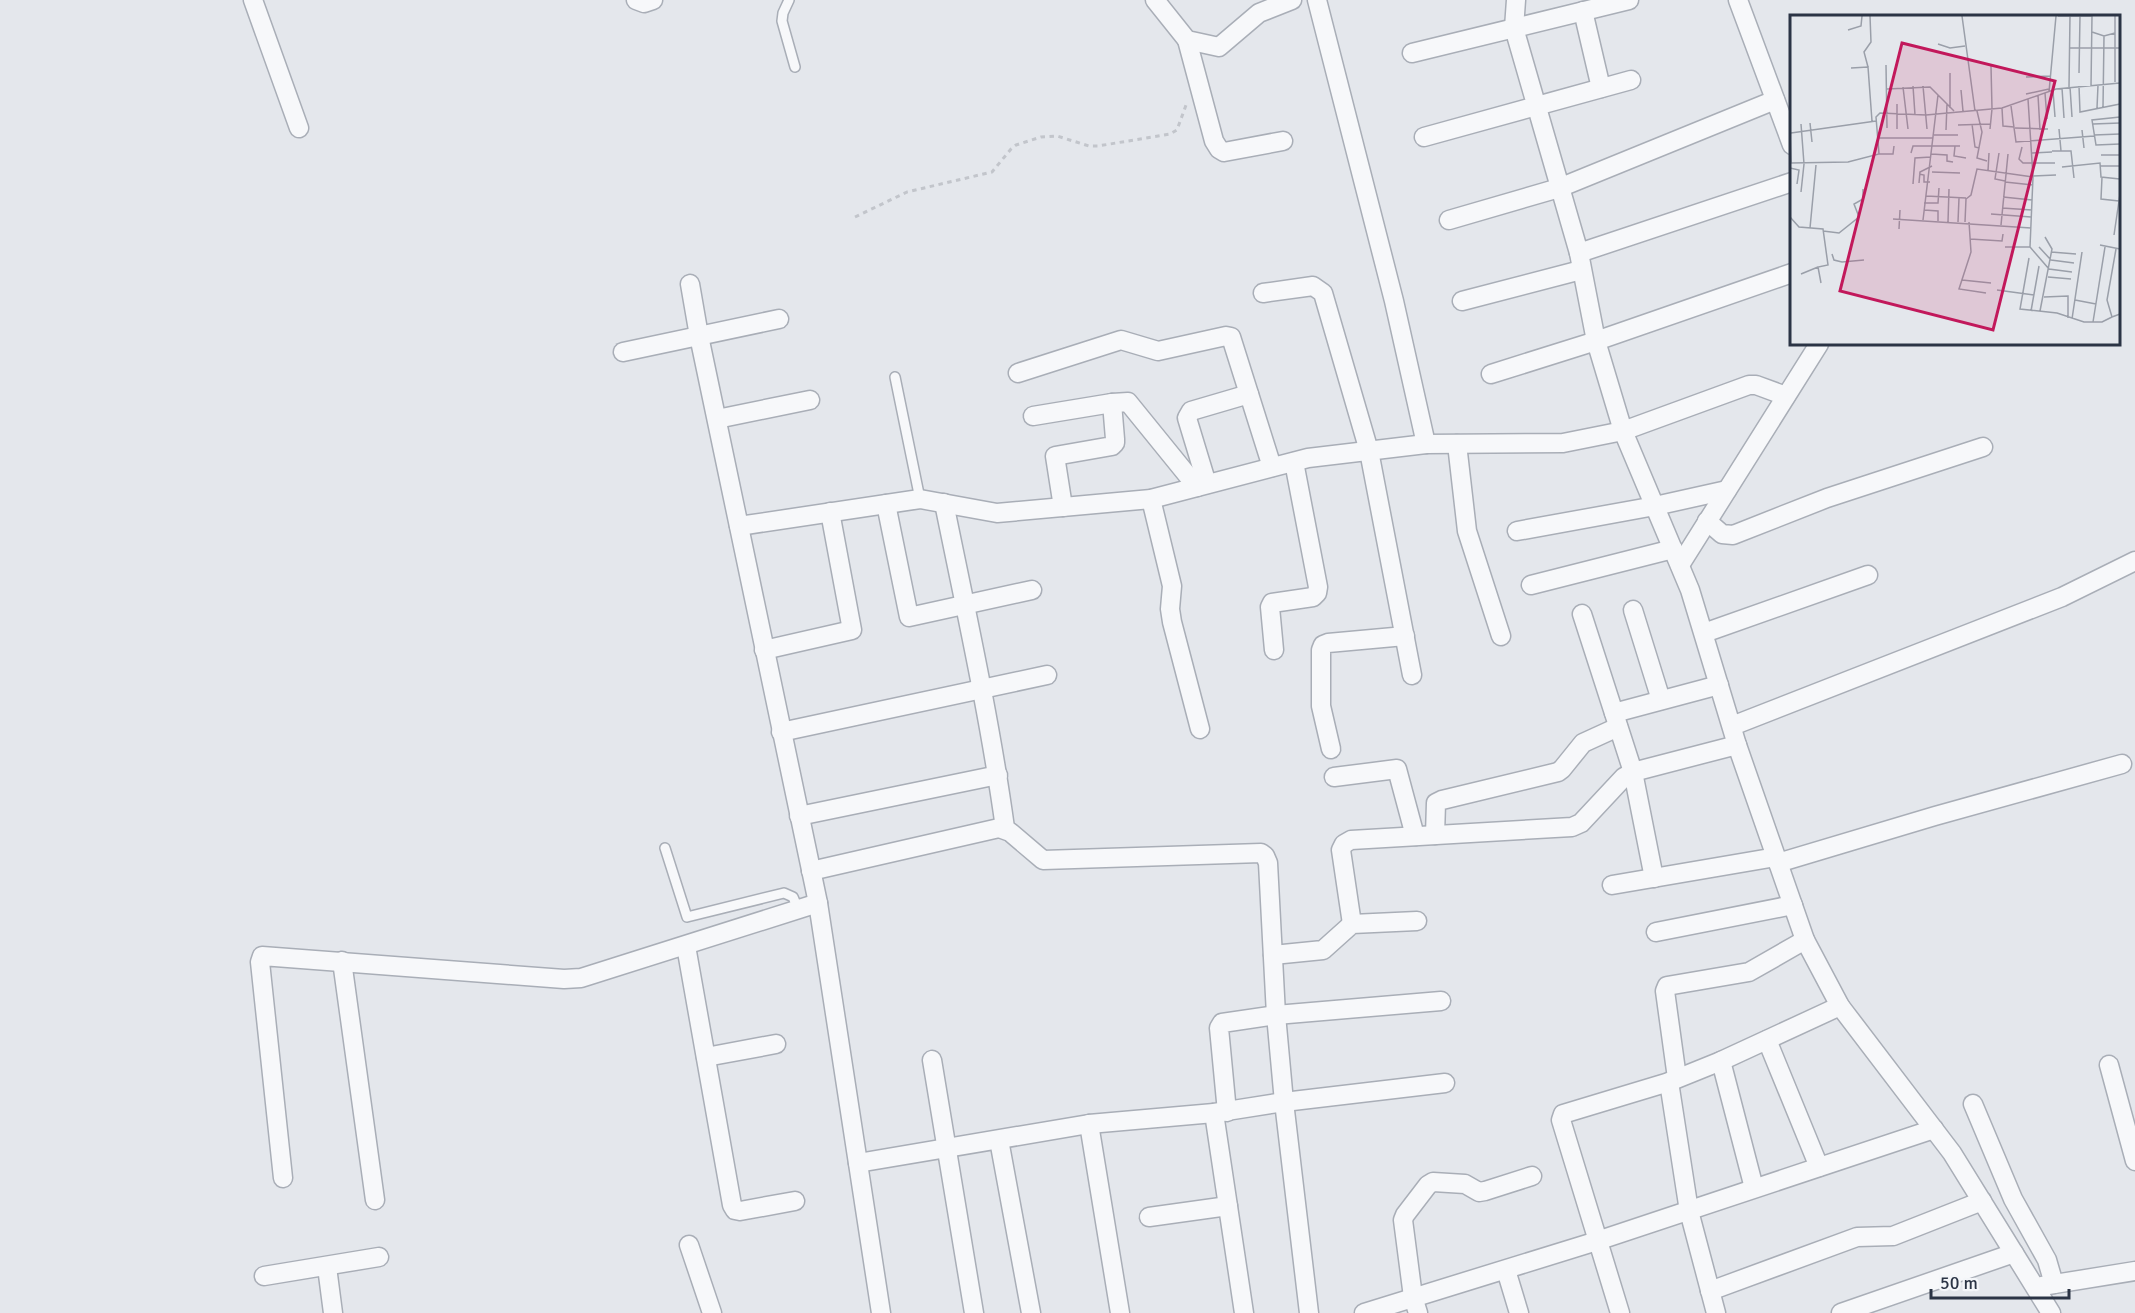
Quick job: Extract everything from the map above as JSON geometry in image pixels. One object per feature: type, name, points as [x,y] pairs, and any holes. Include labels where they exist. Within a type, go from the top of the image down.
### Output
[{"type":"street","points":[[253,0],[299,128]]},
{"type":"street","points":[[636,0],[644,3],[652,0]]},
{"type":"street","points":[[1155,0],[1186,40],[1214,141],[1219,148],[1224,152],[1283,141]]},
{"type":"street","points":[[1186,40],[1219,46],[1259,13],[1265,5],[1292,0]]},
{"type":"street","points":[[1317,0],[1394,301],[1426,444]]},
{"type":"street","points":[[1516,0],[1514,28],[1580,262],[1596,341],[1623,431],[1690,590],[1737,745],[1805,940],[1840,1006],[1952,1153],[2051,1313]]},
{"type":"street","points":[[1412,53],[1629,0]]},
{"type":"street","points":[[1738,0],[1790,142]]},
{"type":"street","points":[[1583,11],[1601,88]]},
{"type":"street","points":[[1424,136],[1630,80]]},
{"type":"street","points":[[1449,220],[1559,188],[1776,100]]},
{"type":"street","points":[[1462,301],[1580,262],[1790,182]]},
{"type":"street","points":[[1491,374],[1596,341],[1790,273]]},
{"type":"street","points":[[690,284],[818,903],[881,1313]]},
{"type":"street","points":[[1263,293],[1313,286],[1323,293],[1369,451],[1412,675]]},
{"type":"street","points":[[623,352],[779,319]]},
{"type":"street","points":[[1017,373],[1121,340],[1158,351],[1226,336],[1231,337],[1272,468]]},
{"type":"street","points":[[1531,585],[1677,557],[1707,521],[1817,345]]},
{"type":"street","points":[[739,526],[920,499],[997,513],[1151,499],[1294,462],[1369,451],[1426,444],[1554,444],[1623,431],[1749,385],[1756,385],[1786,396]]},
{"type":"street","points":[[1202,485],[1188,414],[1191,411],[1249,394]]},
{"type":"street","points":[[717,419],[810,400]]},
{"type":"street","points":[[1033,416],[1128,402],[1202,485]]},
{"type":"street","points":[[1063,507],[1055,456],[1112,446],[1115,439],[1112,403]]},
{"type":"street","points":[[1456,444],[1467,531],[1501,636]]},
{"type":"street","points":[[1707,521],[1722,534],[1733,535],[1827,498],[1983,447]]},
{"type":"street","points":[[1274,650],[1270,607],[1272,603],[1313,597],[1318,587],[1294,462]]},
{"type":"street","points":[[1517,531],[1655,506],[1727,490]]},
{"type":"street","points":[[1151,499],[1172,586],[1172,622],[1200,729]]},
{"type":"street","points":[[944,503],[982,688],[1005,828]]},
{"type":"street","points":[[886,504],[909,617],[1032,590]]},
{"type":"street","points":[[764,650],[852,630],[830,512]]},
{"type":"street","points":[[1732,726],[2062,597],[2135,561]]},
{"type":"street","points":[[1704,633],[1868,575]]},
{"type":"street","points":[[1633,610],[1661,700]]},
{"type":"street","points":[[1582,614],[1633,772],[1654,878]]},
{"type":"street","points":[[1331,749],[1321,706],[1321,650],[1323,645],[1405,636]]},
{"type":"street","points":[[782,732],[1047,675]]},
{"type":"street","points":[[1435,835],[1436,803],[1558,772],[1583,743],[1616,720],[1661,700],[1719,685]]},
{"type":"street","points":[[1352,924],[1341,850],[1344,844],[1351,840],[1572,827],[1581,823],[1624,777],[1633,772],[1737,745]]},
{"type":"street","points":[[1612,885],[1777,860],[2122,764]]},
{"type":"street","points":[[1334,777],[1397,769],[1415,836]]},
{"type":"street","points":[[799,816],[998,775]]},
{"type":"street","points":[[811,870],[999,828],[1005,828],[1043,860],[1261,853],[1265,856],[1268,863],[1276,1015],[1284,1102],[1309,1313]]},
{"type":"street","points":[[283,1178],[260,962],[262,956],[564,979],[582,978],[818,903]]},
{"type":"street","points":[[1656,932],[1793,905]]},
{"type":"street","points":[[1273,955],[1323,950],[1352,924],[1417,921]]},
{"type":"street","points":[[1716,1313],[1689,1211],[1665,991],[1667,986],[1749,972],[1805,940]]},
{"type":"street","points":[[686,945],[732,1205],[735,1210],[740,1211],[795,1201]]},
{"type":"street","points":[[342,961],[375,1200]]},
{"type":"street","points":[[1244,1313],[1228,1206],[1220,1113],[1219,1025],[1276,1015],[1442,1001]]},
{"type":"street","points":[[1620,1313],[1561,1120],[1563,1114],[1673,1080],[1721,1062],[1840,1006]]},
{"type":"street","points":[[1767,1040],[1819,1167]]},
{"type":"street","points":[[706,1057],[776,1044]]},
{"type":"street","points":[[932,1060],[974,1313]]},
{"type":"street","points":[[1721,1062],[1754,1188]]},
{"type":"street","points":[[2109,1065],[2135,1161]]},
{"type":"street","points":[[858,1163],[1089,1124],[1220,1113],[1284,1102],[1445,1083]]},
{"type":"street","points":[[1973,1104],[2013,1199],[2047,1260],[2054,1284]]},
{"type":"street","points":[[1089,1124],[1120,1313]]},
{"type":"street","points":[[1364,1313],[1415,1305],[1506,1270],[1934,1129]]},
{"type":"street","points":[[999,1140],[1031,1313]]},
{"type":"street","points":[[1415,1305],[1402,1220],[1428,1185],[1438,1181],[1465,1184],[1479,1192],[1532,1176]]},
{"type":"street","points":[[1710,1291],[1857,1237],[1893,1236],[1982,1201]]},
{"type":"street","points":[[1149,1217],[1228,1206]]},
{"type":"street","points":[[689,1245],[712,1313]]},
{"type":"street","points":[[1841,1313],[2014,1253]]},
{"type":"street","points":[[264,1276],[379,1257]]},
{"type":"street","points":[[327,1267],[333,1313]]},
{"type":"street","points":[[1506,1270],[1519,1313]]},
{"type":"street","points":[[2035,1287],[2135,1270]]},
{"type":"lane","points":[[789,0],[782,21],[795,67]]},
{"type":"lane","points":[[895,377],[920,499]]},
{"type":"lane","points":[[665,848],[687,917],[784,893],[793,897],[798,909]]},
{"type":"path","points":[[855,216],[907,192],[992,172],[1011,149],[1041,137],[1056,136],[1089,146],[1098,146],[1170,134],[1180,124],[1186,103]]}]
